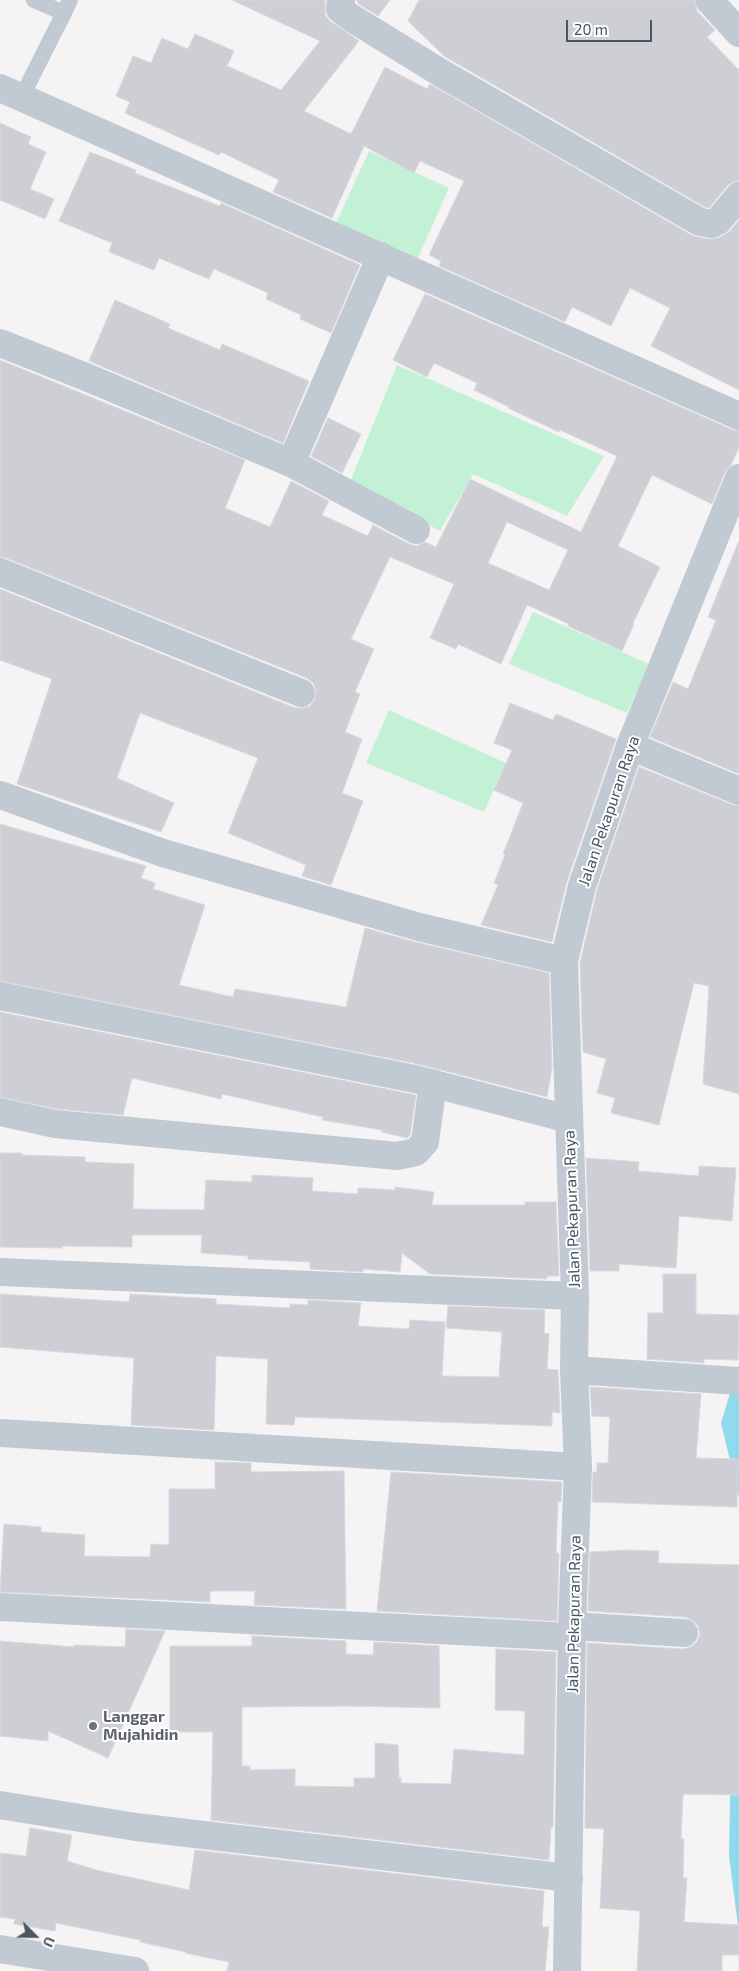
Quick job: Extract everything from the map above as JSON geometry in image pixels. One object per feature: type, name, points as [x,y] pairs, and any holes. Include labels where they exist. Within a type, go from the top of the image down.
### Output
[{"type":"street","points":[[341,0],[340,9],[366,28],[700,222],[712,224],[718,221],[739,196]]},
{"type":"street","points":[[709,0],[739,33]]},
{"type":"street","points":[[11,93],[739,416]]},
{"type":"street","points":[[290,463],[381,256]]},
{"type":"street","points":[[0,343],[290,463],[416,530]]},
{"type":"street","name":"Jalan Pekapuran Raya","points":[[568,1971],[572,1632],[578,1467],[574,1370],[575,1296],[564,962],[582,886],[630,746],[739,478]]},
{"type":"street","points":[[0,572],[301,693]]},
{"type":"street","points":[[630,746],[739,791]]},
{"type":"street","points":[[0,795],[173,855],[419,927],[564,962]]},
{"type":"street","points":[[0,996],[433,1083],[569,1119]]},
{"type":"street","points":[[0,1112],[55,1124],[397,1156],[416,1152],[425,1142],[433,1083]]},
{"type":"street","points":[[0,1272],[575,1296]]},
{"type":"street","points":[[574,1370],[739,1381]]},
{"type":"street","points":[[0,1433],[578,1467]]},
{"type":"street","points":[[0,1607],[572,1632],[684,1633]]},
{"type":"street","points":[[0,1805],[136,1827],[569,1878]]},
{"type":"street","points":[[0,1949],[135,1971]]},
{"type":"lane","points":[[11,93],[67,6],[34,0]]},
{"type":"green space","points":[[369,151],[449,188],[417,260],[336,223]]},
{"type":"green space","points":[[397,365],[604,456],[567,516],[473,474],[440,531],[350,482]]},
{"type":"green space","points":[[533,612],[649,664],[627,713],[509,664]]},
{"type":"green space","points":[[389,710],[506,763],[484,812],[366,763]]},
{"type":"water","points":[[739,1364],[739,1498],[721,1423]]},
{"type":"water","points":[[739,1565],[739,1971],[738,1926],[729,1856],[732,1684]]},
{"type":"building","points":[[232,0],[325,0],[325,15],[330,21],[359,41],[304,111],[351,134],[385,67],[427,89],[430,84],[693,236],[709,239],[719,238],[730,231],[739,220],[739,390],[651,346],[670,308],[630,288],[611,326],[572,307],[565,322],[439,266],[441,261],[429,255],[464,181],[420,161],[414,173],[364,146],[332,218],[273,192],[279,180],[221,152],[219,155],[125,113],[130,102],[116,96],[133,56],[151,63],[162,38],[188,49],[195,34],[234,51],[227,66],[281,90],[320,41]]},
{"type":"building","points":[[356,0],[390,0],[378,16]]},
{"type":"building","points":[[419,0],[694,0],[697,11],[715,30],[707,37],[739,70],[739,181],[727,186],[709,208],[705,207],[444,56],[408,21]]},
{"type":"building","points":[[0,123],[31,137],[28,144],[46,152],[30,189],[54,199],[45,219],[0,200]]},
{"type":"building","points":[[90,152],[136,170],[135,173],[220,206],[221,203],[360,265],[331,333],[300,319],[301,315],[266,299],[268,293],[214,269],[209,279],[159,258],[154,270],[109,252],[112,243],[59,221]]},
{"type":"building","points":[[425,294],[739,431],[739,447],[731,465],[725,472],[712,504],[652,475],[618,546],[660,567],[633,623],[622,651],[527,605],[501,664],[458,644],[456,649],[430,638],[454,584],[390,557],[351,639],[374,649],[355,692],[360,694],[345,732],[362,739],[342,793],[363,801],[331,885],[302,876],[306,865],[228,833],[258,758],[140,713],[117,778],[174,803],[161,832],[17,784],[52,679],[0,660],[0,589],[295,708],[310,706],[315,699],[316,691],[314,684],[307,678],[0,557],[0,360],[245,460],[225,508],[270,527],[291,481],[329,501],[322,515],[368,536],[373,525],[409,544],[417,546],[425,542],[436,547],[470,479],[581,532],[617,456],[508,408],[474,390],[477,383],[434,363],[427,377],[393,360]],"holes":[[[507,522],[568,550],[549,590],[488,563]]]},
{"type":"building","points":[[115,300],[170,324],[168,328],[220,350],[222,344],[309,381],[283,443],[89,361]]},
{"type":"building","points":[[328,418],[361,434],[342,473],[311,456]]},
{"type":"building","points":[[738,543],[739,774],[650,737],[673,682],[688,689],[716,620],[708,617]]},
{"type":"building","points":[[510,703],[553,720],[556,714],[616,739],[567,881],[552,942],[481,925],[498,885],[494,883],[523,803],[494,790],[512,750],[494,743]]},
{"type":"building","points":[[639,767],[739,806],[739,1094],[703,1084],[709,986],[694,983],[659,1125],[611,1113],[615,1098],[597,1093],[606,1059],[583,1052],[580,963],[597,890]]},
{"type":"building","points":[[0,824],[146,866],[141,878],[155,883],[153,889],[205,905],[179,985],[233,997],[235,989],[346,1007],[365,928],[415,942],[549,973],[552,1068],[547,1097],[418,1064],[0,981]]},
{"type":"building","points":[[0,1012],[416,1095],[410,1135],[407,1138],[382,1132],[382,1130],[322,1120],[323,1117],[222,1094],[221,1099],[132,1078],[123,1115],[57,1109],[0,1097]]},
{"type":"building","points":[[0,1153],[85,1157],[85,1162],[134,1164],[133,1209],[204,1210],[206,1180],[252,1182],[252,1175],[313,1178],[312,1191],[358,1194],[358,1188],[395,1190],[395,1187],[434,1192],[432,1205],[525,1205],[525,1202],[556,1202],[559,1276],[547,1276],[547,1279],[430,1274],[402,1253],[400,1272],[363,1269],[363,1272],[310,1269],[310,1262],[248,1259],[248,1256],[201,1253],[202,1235],[132,1235],[132,1247],[0,1247]]},
{"type":"building","points":[[586,1158],[639,1162],[638,1171],[699,1176],[699,1166],[736,1168],[732,1221],[679,1216],[676,1268],[619,1264],[619,1271],[590,1271]]},
{"type":"building","points":[[663,1274],[696,1274],[696,1314],[739,1315],[738,1360],[704,1359],[704,1363],[647,1359],[648,1313],[663,1313]]},
{"type":"building","points":[[0,1294],[129,1302],[130,1294],[216,1299],[216,1304],[290,1308],[290,1304],[308,1305],[308,1300],[361,1303],[358,1326],[409,1329],[410,1320],[445,1322],[442,1376],[499,1377],[502,1332],[446,1328],[448,1306],[545,1310],[544,1333],[549,1334],[547,1369],[558,1370],[560,1413],[552,1412],[552,1426],[295,1417],[294,1425],[266,1424],[268,1359],[216,1356],[214,1430],[131,1425],[134,1358],[0,1347]]},
{"type":"building","points":[[590,1387],[701,1394],[696,1458],[738,1459],[737,1507],[592,1502],[593,1472],[597,1472],[597,1463],[608,1463],[610,1417],[592,1416]]},
{"type":"building","points":[[215,1462],[251,1463],[251,1472],[344,1471],[346,1609],[254,1605],[255,1591],[210,1591],[210,1602],[0,1592],[4,1524],[41,1527],[41,1532],[85,1535],[84,1556],[150,1557],[151,1544],[169,1545],[169,1489],[215,1489]]},
{"type":"building","points":[[391,1472],[562,1482],[561,1502],[558,1501],[556,1553],[559,1553],[557,1621],[377,1611]]},
{"type":"building","points":[[659,1551],[658,1563],[739,1565],[739,1795],[683,1794],[681,1839],[684,1839],[683,1878],[687,1878],[684,1922],[739,1925],[739,1955],[722,1955],[722,1971],[637,1971],[640,1911],[600,1908],[604,1829],[585,1828],[587,1643],[683,1649],[691,1647],[697,1642],[700,1634],[698,1626],[692,1620],[685,1617],[588,1611],[590,1552]]},
{"type":"building","points":[[126,1629],[165,1631],[108,1758],[48,1731],[48,1741],[0,1736],[0,1641],[74,1647],[74,1645],[125,1647]]},
{"type":"building","points":[[252,1636],[346,1641],[346,1654],[373,1655],[374,1642],[439,1646],[440,1708],[350,1706],[242,1707],[242,1766],[250,1766],[250,1770],[295,1769],[295,1786],[354,1787],[354,1778],[375,1778],[375,1743],[398,1745],[399,1778],[401,1778],[401,1783],[451,1784],[454,1749],[524,1755],[525,1711],[495,1710],[496,1649],[556,1652],[553,1827],[551,1827],[549,1860],[211,1820],[213,1732],[170,1732],[170,1646],[252,1646]]},
{"type":"building","points":[[30,1828],[72,1835],[67,1861],[96,1870],[189,1890],[195,1850],[544,1891],[542,1927],[549,1927],[545,1971],[227,1971],[229,1962],[140,1942],[140,1940],[56,1923],[55,1931],[14,1924],[15,1919],[0,1917],[0,1853],[26,1856]]},
{"type":"place","name":"Langgar Mujahidin","points":[[93,1726]]}]
